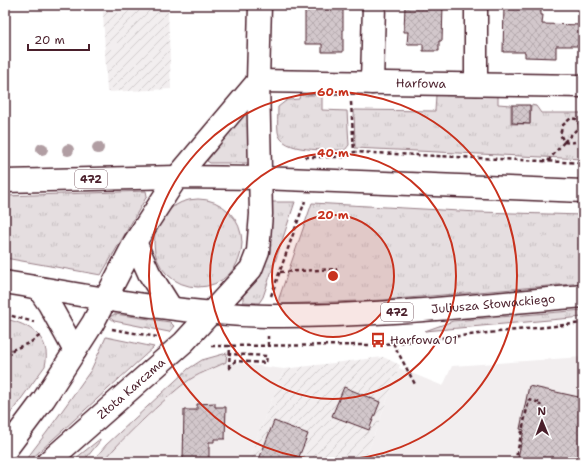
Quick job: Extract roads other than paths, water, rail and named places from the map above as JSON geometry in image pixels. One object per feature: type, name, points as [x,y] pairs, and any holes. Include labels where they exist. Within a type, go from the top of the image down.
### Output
[{"type":"street","points":[[211,313],[251,269],[258,251],[261,214],[258,81],[260,5]]},
{"type":"street","points":[[372,83],[374,5]]},
{"type":"street","points":[[476,5],[476,84]]},
{"type":"street","points":[[5,451],[44,399],[93,323],[135,242],[177,177],[258,81]]},
{"type":"street","name":"Harfowa","points":[[258,81],[583,86]]},
{"type":"street","name":"472","points":[[5,181],[177,177],[261,178],[583,191]]},
{"type":"street","points":[[135,242],[149,273],[171,308]]},
{"type":"street","name":"472","points":[[5,282],[106,299],[211,313]]},
{"type":"street","points":[[38,288],[60,323],[75,351]]},
{"type":"street","name":"Juliusza Słowackiego","points":[[211,313],[269,316],[375,314],[583,296]]},
{"type":"street","name":"Złota Karczma","points":[[48,462],[184,342],[211,313]]},
{"type":"place","name":"Harfowa 01","points":[[378,340]]}]
